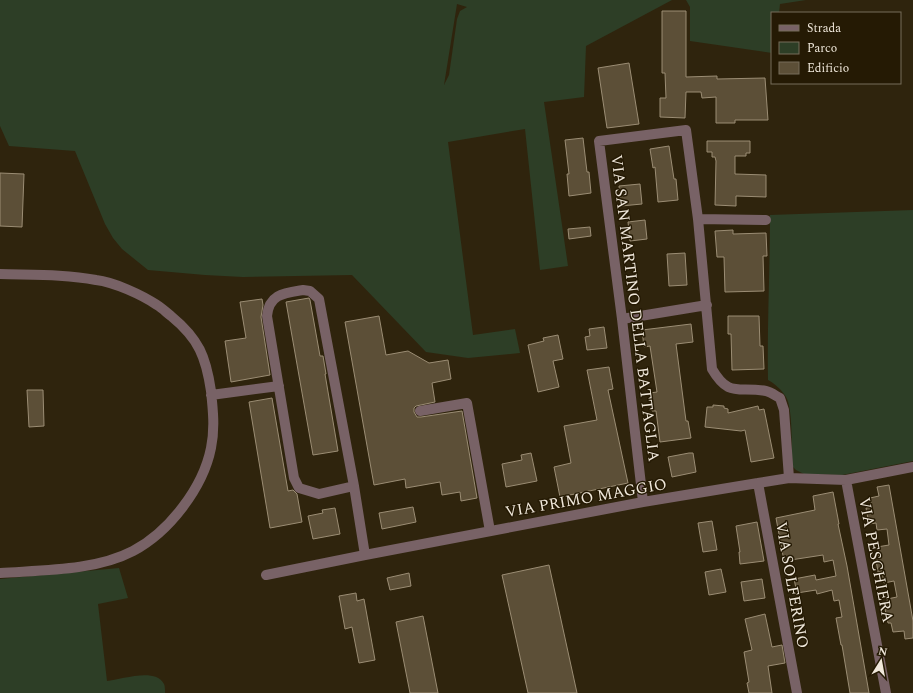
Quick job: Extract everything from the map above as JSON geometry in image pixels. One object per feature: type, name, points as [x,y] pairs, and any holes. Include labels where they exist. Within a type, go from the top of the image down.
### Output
[{"type":"street","name":"VIA SAN MARTINO DELLA BATTAGLIA","points":[[644,502],[599,141],[686,130],[698,219]]},
{"type":"street","points":[[766,220],[698,219],[712,369],[719,381],[731,389],[767,391],[780,398],[784,410],[789,478]]},
{"type":"street","points":[[0,274],[55,276],[98,280],[128,290],[158,305],[192,335],[202,354],[208,375],[214,421],[211,448],[204,470],[181,510],[170,523],[152,538],[132,551],[109,560],[81,567],[0,573]]},
{"type":"street","points":[[354,486],[319,494],[299,488],[294,478],[267,316],[268,307],[275,298],[287,292],[303,290],[310,291],[318,299],[354,486],[366,554]]},
{"type":"street","points":[[622,319],[707,305]]},
{"type":"street","points":[[211,395],[279,386]]},
{"type":"street","points":[[420,411],[467,403],[490,531]]},
{"type":"street","name":"VIA PRIMO MAGGIO","points":[[266,575],[366,554],[644,502],[789,478],[846,480],[913,467]]},
{"type":"street","name":"VIA PESCHIERA","points":[[846,480],[886,693]]},
{"type":"street","name":"VIA SOLFERINO","points":[[758,483],[797,693]]},
{"type":"green space","points":[[0,0],[672,0],[586,46],[584,97],[544,102],[568,266],[540,270],[525,129],[448,142],[473,335],[515,329],[520,353],[468,358],[426,352],[352,275],[243,277],[148,270],[122,249],[113,238],[105,224],[75,151],[9,146],[0,126]],"holes":[[[457,4],[467,7],[460,11],[457,19],[449,75],[444,85]]]},
{"type":"green space","points":[[686,0],[806,0],[780,4],[779,12],[771,12],[771,53],[690,41],[690,7]]},
{"type":"green space","points":[[913,210],[913,461],[842,475],[804,474],[796,470],[791,465],[792,430],[788,402],[786,397],[776,385],[768,380],[770,215]]},
{"type":"green space","points":[[119,568],[128,598],[98,604],[107,681],[146,675],[153,676],[160,679],[164,684],[165,693],[0,693],[0,579]]},
{"type":"building","points":[[662,11],[686,11],[686,77],[717,76],[717,79],[765,78],[768,120],[735,120],[735,123],[716,123],[716,97],[702,98],[701,92],[686,92],[685,118],[660,117],[660,98],[666,98],[665,73],[662,73]]},
{"type":"building","points":[[629,63],[639,124],[607,128],[598,68]]},
{"type":"building","points":[[583,138],[591,193],[569,196],[567,174],[569,174],[565,140]]},
{"type":"building","points":[[707,141],[750,141],[750,153],[746,153],[746,156],[735,156],[735,174],[766,175],[766,197],[736,196],[736,206],[715,205],[716,161],[715,157],[712,157],[712,152],[707,152]]},
{"type":"building","points":[[669,146],[674,179],[676,179],[678,200],[658,202],[655,167],[653,168],[650,149]]},
{"type":"building","points":[[0,173],[24,174],[22,227],[0,226]]},
{"type":"building","points":[[640,184],[642,204],[621,206],[619,186]]},
{"type":"building","points":[[645,220],[647,239],[630,241],[628,222]]},
{"type":"building","points":[[590,227],[591,236],[569,239],[568,229]]},
{"type":"building","points":[[733,230],[733,234],[766,233],[767,256],[763,256],[764,291],[725,292],[724,257],[717,257],[715,231]]},
{"type":"building","points":[[685,253],[687,285],[669,286],[667,254]]},
{"type":"building","points":[[309,298],[320,356],[323,356],[338,451],[313,455],[286,302]]},
{"type":"building","points":[[262,299],[263,305],[261,317],[270,375],[231,382],[225,341],[246,338],[240,302]]},
{"type":"building","points":[[379,316],[386,355],[408,351],[429,363],[448,360],[451,379],[432,383],[435,402],[416,406],[414,408],[414,412],[417,417],[421,417],[462,411],[477,498],[461,501],[460,492],[442,495],[440,482],[406,488],[405,479],[374,485],[345,322]]},
{"type":"building","points":[[728,316],[759,316],[760,346],[763,346],[764,369],[732,370],[731,334],[728,334]]},
{"type":"building","points":[[691,324],[693,342],[676,344],[686,421],[688,421],[691,438],[660,442],[656,411],[652,411],[650,393],[657,392],[650,346],[644,347],[642,330]]},
{"type":"building","points":[[604,327],[607,348],[587,350],[585,337],[590,336],[589,329]]},
{"type":"building","points":[[558,335],[563,359],[553,361],[559,387],[538,392],[528,345],[544,341],[543,338]]},
{"type":"building","points":[[609,367],[613,389],[608,390],[628,483],[560,497],[554,467],[571,463],[564,426],[597,420],[587,370]]},
{"type":"building","points":[[27,390],[43,390],[44,426],[29,427]]},
{"type":"building","points":[[272,398],[288,491],[293,490],[297,494],[302,522],[270,528],[249,402]]},
{"type":"building","points":[[713,405],[724,406],[724,408],[728,409],[728,413],[758,406],[759,410],[764,409],[774,458],[751,462],[745,430],[741,431],[705,427],[707,407],[713,407]]},
{"type":"building","points":[[531,453],[537,481],[506,487],[502,464],[522,460],[521,455]]},
{"type":"building","points":[[693,453],[696,472],[672,477],[668,457]]},
{"type":"building","points":[[889,485],[913,621],[913,638],[905,639],[904,631],[893,632],[891,623],[888,623],[885,609],[888,609],[887,599],[897,597],[894,581],[884,583],[882,571],[878,572],[876,560],[879,559],[877,547],[889,545],[887,529],[877,530],[876,523],[869,524],[866,508],[872,507],[870,498],[879,496],[877,487]]},
{"type":"building","points":[[833,492],[869,693],[850,693],[836,618],[842,617],[839,600],[834,601],[832,590],[817,594],[816,590],[797,593],[794,579],[815,575],[816,580],[836,576],[833,560],[824,562],[823,555],[784,561],[776,518],[815,510],[813,496]]},
{"type":"building","points":[[413,507],[416,522],[382,529],[379,513]]},
{"type":"building","points":[[335,508],[340,534],[313,539],[308,516],[323,513],[322,510]]},
{"type":"building","points":[[712,521],[717,550],[703,552],[698,523]]},
{"type":"building","points":[[757,522],[764,561],[740,564],[740,552],[736,526]]},
{"type":"building","points":[[549,565],[577,693],[528,693],[502,575]]},
{"type":"building","points":[[721,569],[726,592],[709,595],[705,572]]},
{"type":"building","points":[[409,573],[411,586],[390,590],[387,578]]},
{"type":"building","points":[[762,579],[765,598],[744,601],[741,582]]},
{"type":"building","points":[[356,593],[357,601],[364,599],[375,660],[359,663],[352,627],[345,629],[339,596]]},
{"type":"building","points":[[765,614],[772,647],[782,645],[785,663],[768,666],[772,693],[749,693],[747,683],[749,682],[744,652],[752,650],[745,619]]},
{"type":"building","points":[[423,616],[438,693],[410,693],[396,622]]}]
